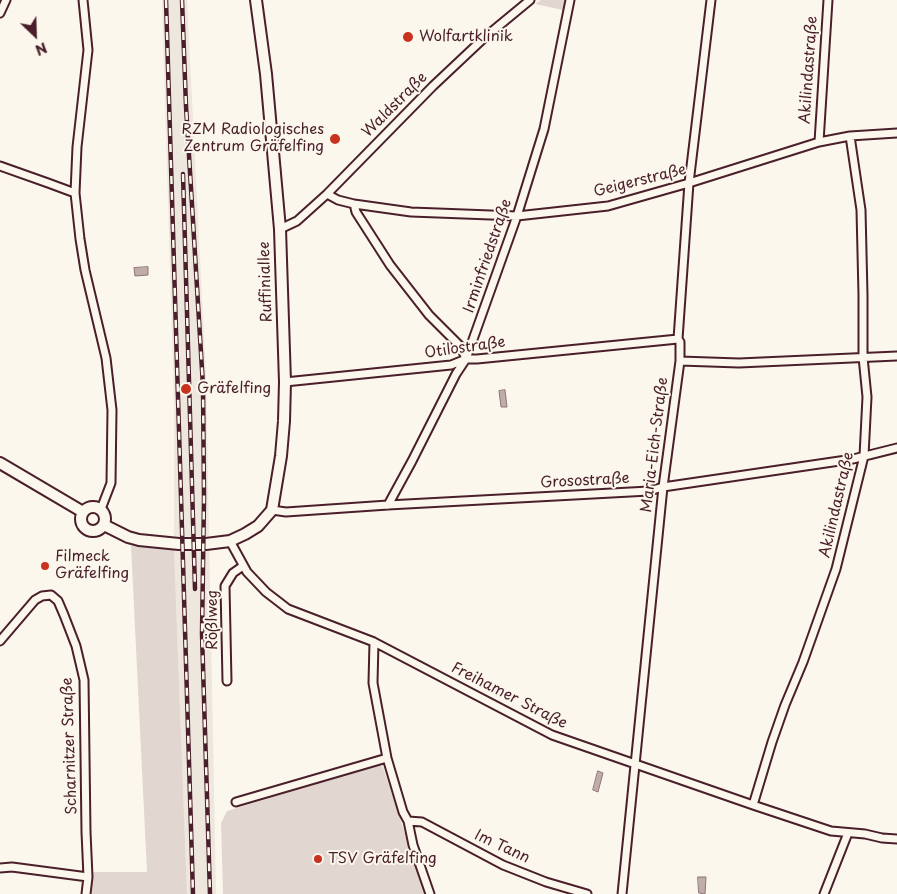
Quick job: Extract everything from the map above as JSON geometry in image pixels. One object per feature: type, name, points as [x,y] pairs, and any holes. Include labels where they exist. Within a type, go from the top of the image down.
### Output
[{"type":"street","points":[[0,13],[6,0]]},
{"type":"street","points":[[83,0],[88,50],[77,147],[75,193],[85,270],[106,358],[112,410],[111,483],[101,509]]},
{"type":"street","name":"Ruffiniallee","points":[[256,0],[266,74],[280,229],[285,382],[281,456],[272,510]]},
{"type":"street","name":"Waldstraße","points":[[280,229],[297,221],[327,194],[433,86],[484,38],[530,0]]},
{"type":"street","name":"Irminfriedstraße","points":[[388,505],[456,374],[466,359],[517,216],[544,129],[570,0]]},
{"type":"street","name":"Maria-Eich-Straße","points":[[622,894],[663,487],[680,361],[680,342],[678,339],[689,183],[711,0]]},
{"type":"street","name":"Akilindastraße","points":[[819,142],[828,0]]},
{"type":"street","name":"Geigerstraße","points":[[327,194],[338,200],[354,204],[411,212],[517,216],[608,206],[689,183],[819,142],[850,136],[897,133]]},
{"type":"street","name":"Akilindastraße","points":[[753,805],[781,714],[803,662],[836,569],[864,456],[867,397],[863,357],[864,296],[861,210],[850,136]]},
{"type":"street","points":[[0,166],[75,193]]},
{"type":"street","points":[[354,204],[356,212],[390,265],[429,315],[460,347],[466,359]]},
{"type":"street","name":"Otilostraße","points":[[285,382],[451,365],[466,359],[678,339]]},
{"type":"street","points":[[680,361],[739,363],[897,356]]},
{"type":"street","name":"Grosostraße","points":[[272,510],[286,512],[649,491],[663,487],[852,460],[897,448]]},
{"type":"street","points":[[0,463],[82,512]]},
{"type":"street","points":[[89,507],[101,509],[105,516],[102,528],[94,532],[86,530],[81,522],[82,512],[89,507]]},
{"type":"street","points":[[104,525],[128,537],[139,540],[179,544],[206,544],[230,541],[245,534],[258,526],[272,510]]},
{"type":"street","name":"Freihamer Straße","points":[[230,541],[243,566],[262,588],[288,609],[374,642],[552,735],[831,831],[897,839]]},
{"type":"street","name":"Rößlweg","points":[[227,681],[225,586],[233,573],[243,566]]},
{"type":"street","name":"Scharnitzer Straße","points":[[0,641],[36,600],[42,596],[51,595],[58,600],[76,646],[84,680],[88,877],[86,894]]},
{"type":"street","points":[[374,642],[373,683],[387,758],[430,894]]},
{"type":"street","points":[[236,802],[387,758]]},
{"type":"street","name":"Im Tann","points":[[408,821],[422,822],[503,865],[546,882],[588,894]]},
{"type":"street","points":[[824,894],[848,833]]},
{"type":"street","points":[[0,868],[12,867],[88,877]]},
{"type":"shaded area","points":[[162,0],[187,0],[206,376],[216,894],[187,894],[174,548],[174,401]]},
{"type":"shaded area","points":[[541,0],[565,0],[563,10],[535,4]]},
{"type":"shaded area","points":[[148,267],[148,275],[135,276],[134,268]]},
{"type":"shaded area","points":[[505,390],[507,407],[501,407],[499,391]]},
{"type":"shaded area","points":[[131,546],[174,548],[187,894],[91,894],[92,872],[147,872]]},
{"type":"shaded area","name":"TSV Gräfelfing","points":[[379,765],[383,767],[425,894],[223,894],[221,823],[227,811]]},
{"type":"shaded area","points":[[598,771],[603,773],[598,792],[593,790]]},
{"type":"shaded area","points":[[698,877],[706,877],[705,894],[699,893]]},
{"type":"railway","points":[[166,0],[193,894]]},
{"type":"railway","points":[[182,0],[186,106],[203,386],[202,634],[210,894]]},
{"type":"railway","points":[[183,174],[195,589]]},
{"type":"place","name":"Wolfartklinik","points":[[408,37]]},
{"type":"place","name":"RZM Radiologisches Zentrum Gräfelfing","points":[[335,139]]},
{"type":"place","name":"Gräfelfing","points":[[186,389]]},
{"type":"place","name":"Filmeck Gräfelfing","points":[[45,566]]},
{"type":"place","name":"TSV Gräfelfing","points":[[318,859]]}]
